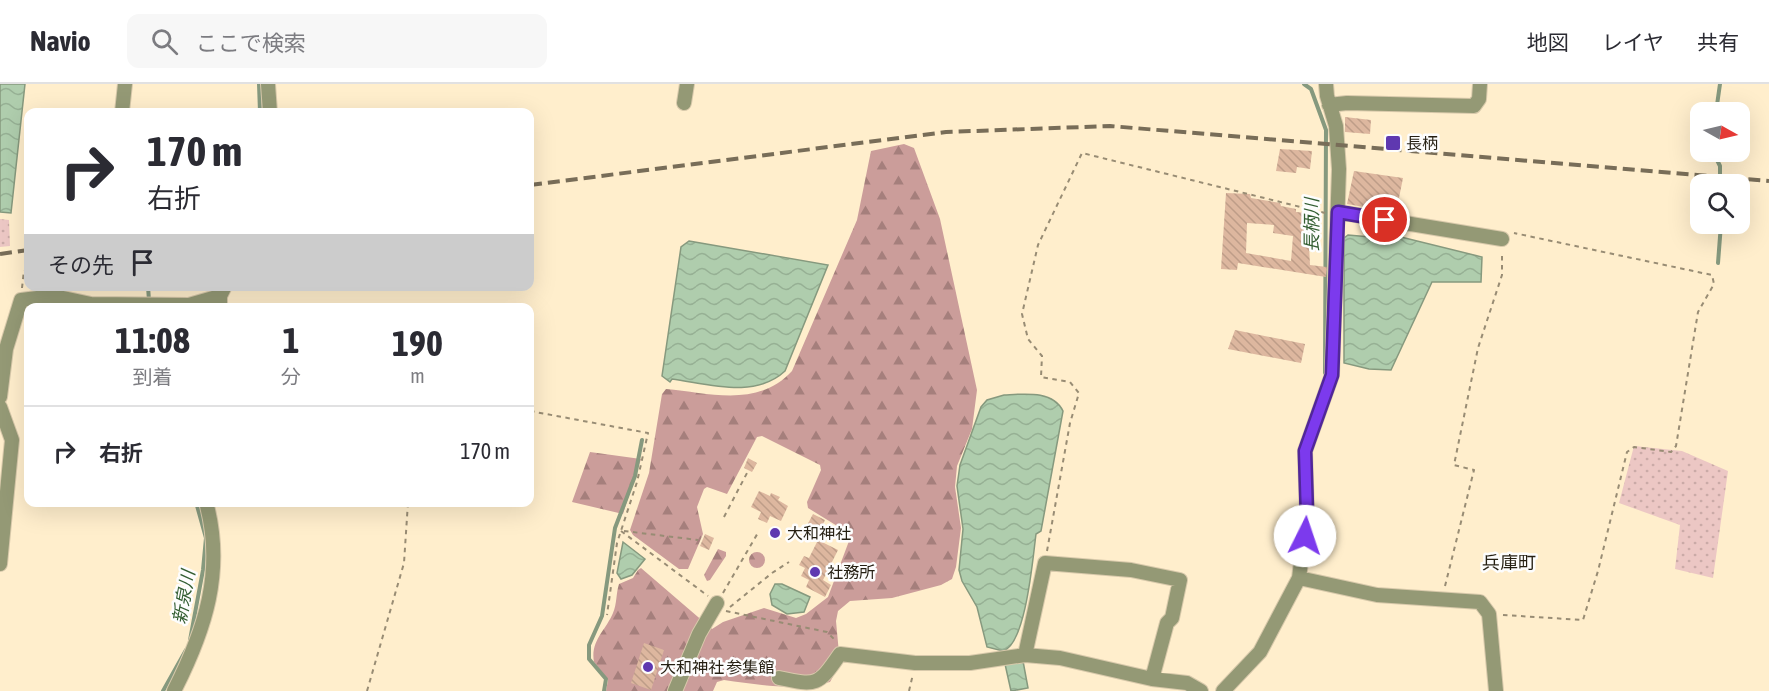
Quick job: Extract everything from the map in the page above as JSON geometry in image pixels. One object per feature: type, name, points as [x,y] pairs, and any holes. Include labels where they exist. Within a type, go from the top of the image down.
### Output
[{"type":"street","points":[[122,108],[125,84]]},
{"type":"street","points":[[268,84],[270,108]]},
{"type":"street","points":[[684,103],[687,84]]},
{"type":"street","points":[[1223,691],[1260,652],[1299,578],[1307,515],[1305,451],[1332,375],[1339,169],[1336,126],[1329,105],[1326,84]]},
{"type":"street","points":[[1329,105],[1347,103],[1474,106],[1479,99],[1480,84]]},
{"type":"street","points":[[1338,212],[1502,239]]},
{"type":"street","points":[[0,397],[6,349],[21,300],[54,296],[86,303]]},
{"type":"street","points":[[197,303],[222,297]]},
{"type":"street","points":[[0,407],[12,440],[0,564]]},
{"type":"street","points":[[174,691],[195,649],[206,617],[214,570],[215,546],[207,507]]},
{"type":"street","points":[[1025,656],[1045,563],[1131,570],[1180,580],[1172,618],[1167,623],[1152,679]]},
{"type":"street","points":[[1299,578],[1377,595],[1480,602],[1489,614],[1496,691]]},
{"type":"street","points":[[675,691],[699,634],[717,603]]},
{"type":"street","points":[[779,678],[807,684],[824,678],[840,654],[937,663],[970,663],[1025,656],[1059,658],[1152,679],[1187,683],[1201,691]]},
{"type":"path","points":[[1045,563],[1070,423],[1079,393],[1070,382],[1041,377],[1042,356],[1028,339],[1022,314],[1038,245],[1082,153],[1322,213]]},
{"type":"path","points":[[1441,601],[1474,470],[1454,465],[1478,348],[1502,275],[1502,239],[1513,233],[1712,275],[1714,284],[1698,312],[1676,446],[1671,452],[1634,447],[1627,452],[1598,571],[1583,620],[1489,614]]},
{"type":"path","points":[[21,300],[24,270]]},
{"type":"path","points":[[534,412],[648,433],[638,482],[617,543],[607,615]]},
{"type":"path","points":[[724,517],[747,473]]},
{"type":"path","points":[[368,691],[404,563],[408,507]]},
{"type":"path","points":[[621,531],[698,540]]},
{"type":"path","points":[[621,531],[717,603],[759,531]]},
{"type":"path","points":[[789,562],[725,611],[827,632],[835,638],[840,654]]},
{"type":"shaded area","points":[[0,219],[9,220],[10,246],[0,247]]},
{"type":"shaded area","points":[[1634,446],[1682,451],[1728,471],[1713,578],[1675,569],[1680,525],[1619,503]]},
{"type":"green space","points":[[904,144],[914,148],[940,219],[977,390],[972,429],[957,466],[955,487],[961,528],[956,567],[952,579],[941,585],[892,598],[850,601],[838,611],[836,621],[840,664],[830,682],[791,687],[724,680],[717,682],[713,691],[606,691],[608,680],[594,662],[594,648],[613,613],[619,584],[633,578],[641,568],[712,629],[723,622],[764,608],[796,618],[806,614],[828,597],[849,541],[847,532],[808,508],[807,502],[821,470],[820,465],[762,436],[757,437],[727,494],[707,487],[704,489],[697,507],[703,534],[688,569],[679,569],[633,535],[630,530],[649,473],[662,394],[666,389],[716,395],[749,394],[779,383],[792,371],[857,220],[871,151]]},
{"type":"green space","points":[[590,452],[641,459],[623,514],[572,502]]},
{"type":"green space","points":[[718,549],[726,552],[726,556],[707,581],[704,575]]},
{"type":"green space","points":[[754,552],[760,552],[765,560],[763,566],[754,568],[749,563],[749,557]]},
{"type":"water","points":[[0,84],[25,84],[11,213],[0,212]]},
{"type":"water","points":[[1348,235],[1393,239],[1401,237],[1482,257],[1481,282],[1432,282],[1391,370],[1369,369],[1344,363],[1344,238]]},
{"type":"water","points":[[689,241],[828,265],[785,371],[773,380],[760,385],[731,387],[672,379],[670,382],[662,376],[681,247]]},
{"type":"water","points":[[1004,395],[1045,396],[1058,404],[1063,411],[1041,531],[1036,534],[1023,617],[1011,645],[1003,651],[987,647],[977,607],[962,581],[959,570],[963,529],[957,486],[960,465],[981,407],[987,400]]},
{"type":"water","points":[[623,542],[645,559],[632,575],[621,579],[617,573]]},
{"type":"water","points":[[775,584],[782,584],[810,597],[804,612],[787,614],[772,605],[770,594]]},
{"type":"water","points":[[1023,661],[1028,688],[1011,691],[1005,664]]},
{"type":"building","points":[[1345,117],[1371,120],[1370,134],[1345,132]]},
{"type":"building","points":[[1280,149],[1312,151],[1310,169],[1297,167],[1296,173],[1276,171]]},
{"type":"building","points":[[1354,171],[1403,178],[1399,198],[1388,196],[1386,211],[1347,204]]},
{"type":"building","points":[[1226,193],[1250,194],[1251,198],[1280,203],[1281,206],[1296,209],[1296,212],[1319,214],[1321,238],[1318,238],[1318,245],[1309,244],[1310,265],[1327,267],[1326,277],[1238,263],[1237,270],[1221,269]],"holes":[[[1247,223],[1274,225],[1273,233],[1293,236],[1291,261],[1246,253]]]},
{"type":"building","points":[[1235,330],[1305,344],[1301,363],[1228,349]]},
{"type":"building","points":[[748,458],[757,463],[752,472],[744,468]]},
{"type":"building","points":[[759,491],[780,497],[778,500],[788,506],[781,521],[770,516],[767,523],[758,519],[761,512],[751,507]]},
{"type":"building","points":[[813,514],[825,520],[816,539],[803,533]]},
{"type":"building","points":[[705,534],[714,538],[709,550],[700,546]]},
{"type":"building","name":"社務所","points":[[818,540],[838,550],[823,580],[831,585],[825,597],[806,587],[809,580],[801,576],[805,568],[799,565],[804,556],[809,558]]},
{"type":"building","name":"大和神社 参集館","points":[[644,643],[664,650],[651,690],[631,683]]},
{"type":"waterway","name":"新泉川","points":[[259,84],[260,108]]},
{"type":"waterway","name":"長柄川","points":[[1304,84],[1311,89],[1326,130],[1325,373]]},
{"type":"waterway","points":[[1717,102],[1720,84]]},
{"type":"waterway","points":[[1718,162],[1720,174]]},
{"type":"waterway","points":[[1718,263],[1720,234]]},
{"type":"waterway","name":"新泉川","points":[[148,291],[149,301]]},
{"type":"waterway","points":[[604,691],[606,679],[589,659],[589,645],[602,616],[615,528],[635,476],[642,440]]},
{"type":"waterway","name":"新泉川","points":[[190,640],[203,570],[206,538],[197,507]]},
{"type":"waterway","name":"新泉川","points":[[163,691],[186,650]]},
{"type":"railway","points":[[534,184],[946,132],[1110,126],[1769,181]]},
{"type":"railway","points":[[0,254],[24,251]]},
{"type":"place","name":"長柄","points":[[1393,143]]},
{"type":"place","name":"大和神社","points":[[775,533]]},
{"type":"place","name":"社務所","points":[[815,572]]},
{"type":"place","name":"大和神社 参集館","points":[[648,667]]},
{"type":"district","name":"兵庫町","points":[[1509,563]]},
{"type":"route","points":[[1305,536],[1307,515],[1305,451],[1332,375],[1338,212],[1385,220]]}]
